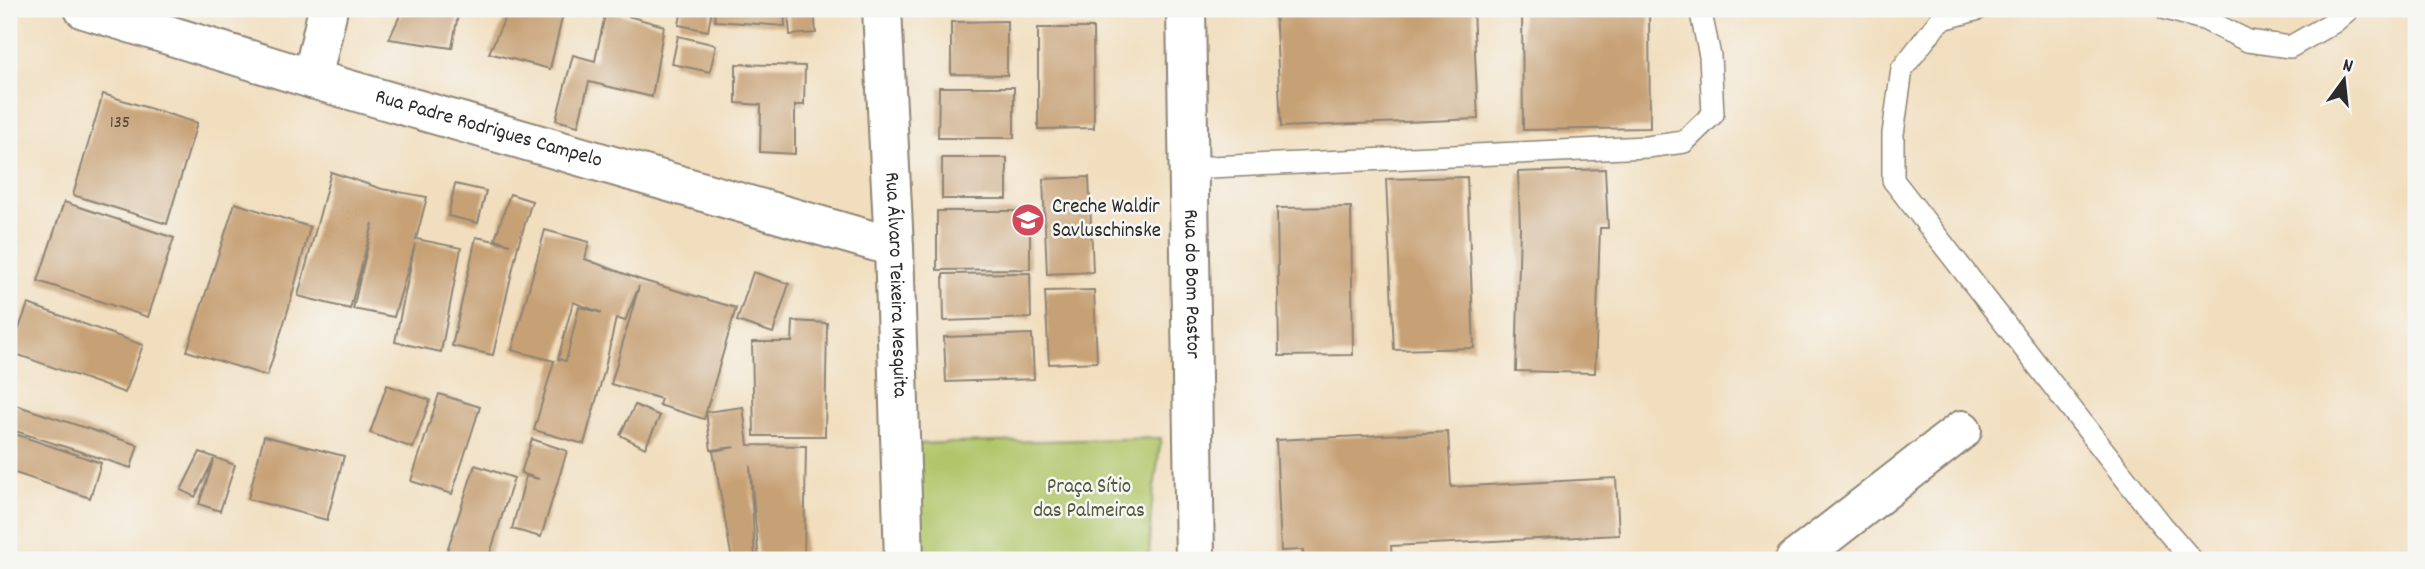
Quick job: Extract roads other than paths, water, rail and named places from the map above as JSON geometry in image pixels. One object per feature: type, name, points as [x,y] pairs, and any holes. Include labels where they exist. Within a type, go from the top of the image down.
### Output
[{"type":"street","name":"Rua Padre Rodrigues Campelo","points":[[84,9],[312,79],[894,247]]},
{"type":"street","points":[[312,79],[328,9]]},
{"type":"street","name":"Rua Álvaro Teixeira Mesquita","points":[[882,9],[894,247],[904,560]]},
{"type":"street","name":"Rua do Bom Pastor","points":[[1186,9],[1195,560]]},
{"type":"street","points":[[1795,560],[1962,430]]},
{"type":"lane","points":[[1189,168],[1560,153],[1684,142],[1713,114],[1710,56],[1700,9]]},
{"type":"lane","points":[[1979,9],[1940,20],[1902,69],[1893,134],[1893,180],[2192,560]]},
{"type":"lane","points":[[2166,9],[2206,20],[2249,41],[2290,47],[2334,22],[2349,9]]},
{"type":"place","name":"Creche Waldir Savluschinske","points":[[1028,220]]},
{"type":"park label","name":"Praça Sítio das Palmeiras","points":[[1089,500]]}]
